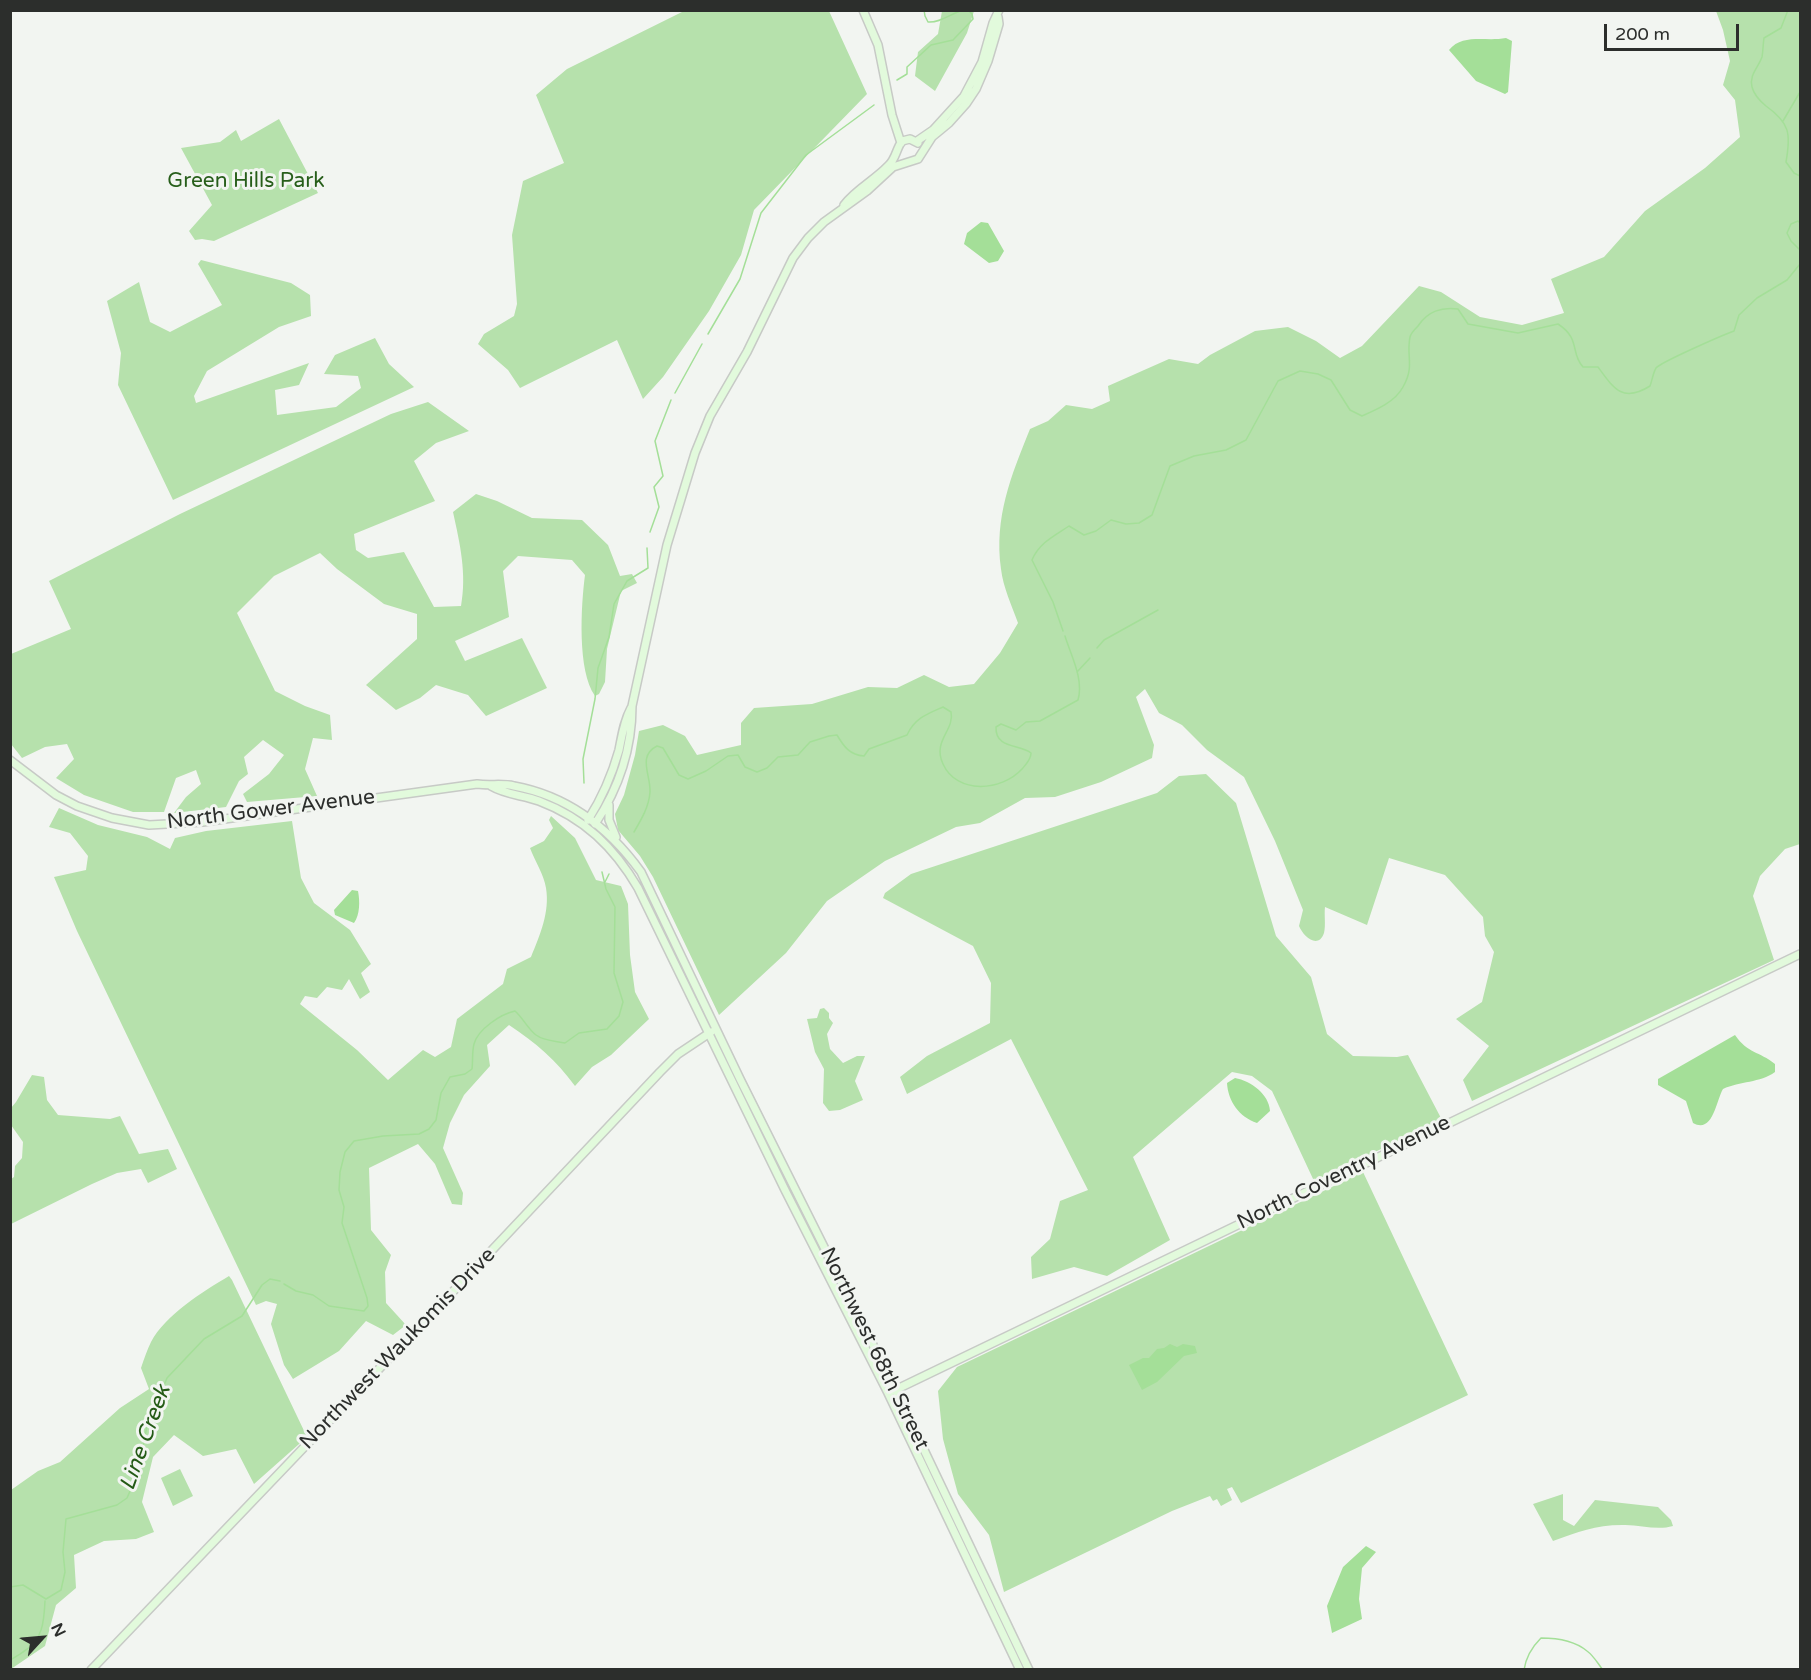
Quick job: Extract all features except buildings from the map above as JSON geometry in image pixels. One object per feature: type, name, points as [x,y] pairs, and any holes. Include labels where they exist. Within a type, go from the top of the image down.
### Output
[{"type":"main road","points":[[708,1033],[627,868],[588,827],[610,800],[625,763],[632,706],[667,546],[695,453],[710,416],[747,352],[793,258],[808,238],[854,194],[888,167],[901,143],[892,115],[878,45],[863,10]]},
{"type":"main road","points":[[901,143],[933,130],[964,96],[982,62],[993,22],[999,14]]},
{"type":"main road","points":[[840,209],[867,191],[893,167],[918,159],[933,137],[966,104],[976,89],[988,61],[999,24],[999,14]]},
{"type":"main road","points":[[892,115],[904,133],[920,145],[921,153]]},
{"type":"main road","points":[[897,151],[900,158],[907,162]]},
{"type":"main road","points":[[593,820],[612,771],[626,718],[632,706]]},
{"type":"main road","name":"North Gower Avenue","points":[[10,760],[56,795],[77,806],[119,820],[149,825],[171,825],[462,785],[502,784],[541,793],[593,820],[618,842],[641,872],[716,1029]]},
{"type":"main road","name":"North Gower Avenue","points":[[491,786],[501,792],[540,801],[588,827]]},
{"type":"main road","points":[[610,800],[609,820],[618,842]]},
{"type":"main road","name":"North Coventry Avenue","points":[[888,1393],[1800,954]]},
{"type":"main road","name":"Northwest Waukomis Drive","points":[[91,1670],[444,1302],[678,1053],[716,1029]]},
{"type":"main road","name":"Northwest 68th Street","points":[[716,1029],[895,1389],[1029,1670]]},
{"type":"main road","name":"Northwest 68th Street","points":[[708,1033],[888,1393],[1020,1670]]},
{"type":"main road","points":[[732,1083],[740,1079]]},
{"type":"green space","points":[[684,11],[829,11],[867,94],[754,210],[741,255],[709,311],[663,377],[643,399],[617,340],[520,388],[508,370],[478,344],[484,334],[514,316],[517,304],[512,235],[523,181],[564,163],[536,95],[567,69]]},
{"type":"green space","points":[[942,11],[974,11],[967,33],[935,91],[915,76],[918,52],[938,34]]},
{"type":"green space","points":[[1716,11],[1800,11],[1800,844],[1785,849],[1760,876],[1753,896],[1774,960],[1472,1101],[1463,1080],[1489,1046],[1456,1019],[1482,1002],[1494,952],[1485,936],[1483,917],[1445,875],[1389,858],[1367,925],[1325,907],[1324,933],[1318,940],[1311,940],[1299,926],[1303,910],[1275,841],[1244,777],[1207,750],[1182,725],[1159,713],[1145,689],[1136,697],[1154,745],[1152,758],[1101,782],[1055,797],[1025,798],[980,823],[956,827],[885,861],[827,901],[786,953],[719,1015],[653,877],[640,856],[618,830],[615,814],[624,795],[639,731],[663,725],[685,736],[697,755],[741,745],[741,723],[754,708],[812,704],[868,687],[897,688],[924,675],[949,687],[974,684],[1000,653],[1018,623],[1002,576],[999,550],[1000,532],[1006,497],[1016,463],[1030,429],[1048,421],[1066,405],[1092,409],[1110,401],[1108,386],[1169,359],[1198,364],[1255,331],[1288,327],[1316,341],[1340,358],[1362,346],[1419,286],[1441,292],[1480,317],[1522,325],[1564,313],[1551,279],[1604,257],[1645,211],[1705,168],[1740,137],[1735,100],[1723,85],[1730,61]]},
{"type":"green space","name":"Green Hills Park","points":[[279,119],[318,193],[214,241],[195,240],[189,231],[212,205],[181,148],[220,142],[236,130],[241,141]]},
{"type":"green space","points":[[201,260],[291,283],[310,295],[311,316],[279,327],[207,371],[194,396],[196,403],[309,363],[299,385],[275,390],[277,415],[336,407],[361,388],[358,376],[324,374],[335,355],[375,338],[389,364],[414,387],[173,500],[118,385],[121,353],[107,301],[139,282],[150,322],[170,332],[222,305],[198,264]]},
{"type":"green space","points":[[428,402],[469,431],[436,443],[414,461],[435,501],[354,534],[356,550],[368,558],[404,552],[434,607],[461,606],[463,571],[453,512],[476,494],[497,501],[532,518],[582,520],[608,545],[620,576],[632,574],[637,583],[621,591],[607,649],[605,682],[599,694],[595,696],[589,685],[583,655],[582,603],[585,575],[572,560],[518,556],[503,571],[509,617],[455,641],[465,661],[522,638],[547,688],[486,716],[468,695],[436,685],[420,698],[396,710],[366,685],[417,639],[417,614],[384,604],[337,569],[320,553],[274,576],[237,613],[275,691],[330,715],[332,740],[313,738],[305,769],[317,796],[247,802],[243,794],[269,774],[284,755],[263,740],[244,757],[248,774],[239,781],[226,807],[174,813],[186,797],[201,784],[196,770],[176,778],[164,812],[133,812],[84,795],[56,778],[74,759],[67,744],[45,747],[22,758],[11,744],[11,654],[71,629],[49,581],[180,514],[391,414]]},
{"type":"green space","points":[[1206,774],[1236,803],[1276,936],[1311,977],[1327,1034],[1353,1056],[1408,1055],[1442,1120],[1314,1181],[1272,1091],[1252,1076],[1232,1072],[1133,1157],[1170,1240],[1107,1276],[1074,1267],[1032,1279],[1031,1257],[1050,1239],[1060,1201],[1088,1190],[1011,1039],[907,1094],[900,1077],[927,1056],[990,1023],[991,983],[973,946],[883,898],[885,893],[911,874],[1157,793],[1179,776]]},
{"type":"green space","points":[[59,808],[98,825],[147,837],[170,849],[175,838],[206,831],[292,821],[301,878],[314,903],[350,930],[371,964],[361,973],[370,992],[360,999],[349,979],[342,990],[327,987],[317,998],[305,996],[300,1004],[357,1050],[388,1080],[423,1050],[435,1057],[451,1047],[457,1019],[503,984],[507,969],[531,957],[543,923],[547,897],[543,878],[530,848],[544,841],[553,828],[549,820],[551,816],[575,838],[596,880],[621,886],[628,904],[630,955],[635,992],[649,1019],[611,1055],[592,1067],[575,1086],[545,1052],[509,1025],[487,1045],[490,1066],[464,1095],[450,1123],[443,1148],[463,1193],[462,1205],[452,1204],[435,1164],[418,1144],[369,1168],[371,1230],[391,1255],[385,1272],[386,1303],[406,1325],[393,1335],[366,1321],[339,1351],[293,1379],[284,1365],[271,1324],[277,1304],[266,1301],[256,1305],[77,931],[54,877],[86,870],[88,856],[70,833],[49,827]]},
{"type":"green space","points":[[824,1008],[833,1023],[827,1034],[830,1049],[843,1063],[857,1056],[865,1056],[855,1081],[863,1100],[840,1110],[829,1111],[823,1103],[824,1069],[815,1052],[807,1019],[817,1018],[820,1009]]},
{"type":"green space","points":[[32,1075],[44,1077],[47,1100],[58,1115],[110,1119],[120,1116],[139,1154],[168,1149],[177,1169],[148,1183],[141,1169],[117,1173],[11,1224],[11,1179],[14,1177],[15,1166],[22,1158],[23,1142],[11,1125],[11,1108]]},
{"type":"green space","points":[[1363,1172],[1468,1395],[1241,1503],[1232,1487],[1227,1489],[1232,1500],[1221,1506],[1217,1499],[1213,1501],[1210,1496],[1172,1511],[1004,1592],[989,1535],[958,1494],[943,1439],[938,1391],[957,1367]]},
{"type":"green space","points":[[229,1276],[307,1437],[254,1484],[236,1449],[203,1456],[174,1435],[153,1457],[142,1502],[154,1532],[136,1539],[104,1541],[74,1555],[76,1588],[56,1605],[45,1646],[11,1669],[11,1490],[38,1471],[60,1462],[120,1408],[149,1389],[141,1368],[157,1332],[186,1304]]},
{"type":"green space","points":[[180,1469],[193,1496],[173,1506],[161,1478]]},
{"type":"green space","points":[[1563,1494],[1563,1520],[1574,1526],[1595,1500],[1658,1507],[1671,1520],[1673,1526],[1660,1528],[1628,1525],[1603,1526],[1553,1541],[1533,1504]]},
{"type":"shaded area","points":[[1506,38],[1512,41],[1508,92],[1505,94],[1476,81],[1449,50],[1468,40]]},
{"type":"shaded area","points":[[981,222],[988,223],[1004,251],[998,261],[989,263],[964,244],[967,233]]},
{"type":"shaded area","points":[[352,890],[358,891],[359,899],[354,923],[335,915],[334,910]]},
{"type":"shaded area","points":[[1735,1035],[1744,1046],[1775,1064],[1775,1072],[1763,1078],[1723,1089],[1709,1120],[1700,1125],[1693,1123],[1686,1101],[1658,1085],[1658,1079]]},
{"type":"shaded area","points":[[1235,1078],[1253,1085],[1263,1094],[1269,1105],[1270,1111],[1257,1123],[1245,1117],[1232,1102],[1227,1083]]},
{"type":"shaded area","points":[[1170,1344],[1177,1347],[1183,1344],[1195,1346],[1197,1353],[1184,1356],[1157,1382],[1142,1390],[1129,1365],[1143,1358],[1149,1358],[1157,1349]]},
{"type":"shaded area","points":[[1366,1546],[1376,1552],[1362,1568],[1359,1599],[1362,1619],[1332,1633],[1327,1606],[1343,1567]]},
{"type":"waterway","points":[[924,10],[928,22],[937,21],[964,10]]},
{"type":"waterway","points":[[897,80],[907,74],[907,67],[931,45],[953,40],[973,19],[968,10]]},
{"type":"waterway","points":[[1788,10],[1781,28],[1764,38],[1762,57],[1751,83],[1758,98],[1784,124],[1788,136],[1786,162],[1794,173],[1800,176]]},
{"type":"waterway","name":"Line Creek","points":[[1783,121],[1800,92]]},
{"type":"waterway","points":[[708,334],[740,279],[761,213],[806,155],[874,105]]},
{"type":"waterway","name":"Line Creek","points":[[1800,223],[1798,221],[1791,224],[1787,233],[1800,250]]},
{"type":"waterway","name":"Line Creek","points":[[1063,631],[1053,602],[1032,560],[1039,549],[1069,526],[1084,535],[1096,531],[1111,520],[1126,524],[1139,523],[1152,515],[1170,466],[1194,456],[1226,450],[1246,440],[1278,381],[1300,371],[1318,374],[1331,380],[1350,410],[1362,416],[1379,408],[1400,392],[1409,373],[1409,344],[1413,331],[1431,314],[1441,310],[1458,309],[1468,324],[1518,333],[1558,324],[1570,335],[1579,362],[1583,367],[1598,367],[1614,387],[1626,393],[1633,393],[1650,386],[1655,370],[1660,365],[1734,331],[1739,315],[1757,298],[1787,280],[1800,264]]},
{"type":"waterway","points":[[675,393],[702,344]]},
{"type":"waterway","points":[[650,532],[659,507],[654,487],[663,476],[655,441],[671,400]]},
{"type":"waterway","points":[[584,783],[583,759],[595,699],[598,668],[609,637],[614,604],[627,581],[648,568],[647,548]]},
{"type":"waterway","points":[[1097,648],[1104,640],[1158,610]]},
{"type":"waterway","name":"Line Creek","points":[[634,832],[649,798],[650,786],[646,760],[651,750],[657,746],[663,748],[679,775],[688,779],[706,771],[728,756],[738,755],[745,767],[757,772],[767,768],[778,757],[798,755],[810,742],[829,736],[837,735],[848,750],[864,756],[869,749],[907,735],[918,721],[943,707],[951,712],[951,718],[942,742],[940,756],[950,774],[958,781],[969,785],[992,785],[1003,782],[1022,769],[1031,753],[1004,743],[999,739],[996,727],[1001,724],[1016,730],[1026,722],[1040,721],[1078,700],[1078,676],[1065,636]]},
{"type":"waterway","points":[[1077,672],[1090,658]]},
{"type":"waterway","name":"Line Creek","points":[[284,1284],[296,1291],[313,1295],[329,1306],[364,1311],[368,1306],[342,1223],[344,1207],[339,1190],[340,1172],[345,1152],[354,1141],[383,1136],[419,1134],[429,1129],[436,1120],[441,1093],[450,1077],[465,1074],[472,1069],[476,1038],[491,1023],[515,1011],[530,1030],[539,1037],[565,1043],[579,1033],[607,1029],[619,1016],[623,1002],[614,973],[615,907],[606,889],[602,872]]},
{"type":"waterway","name":"Line Creek","points":[[605,882],[609,874]]},
{"type":"waterway","name":"Line Creek","points":[[10,1587],[23,1585],[46,1599],[61,1590],[65,1572],[63,1552],[66,1519],[117,1505],[127,1498],[138,1473],[147,1426],[167,1378],[204,1339],[242,1316],[262,1285],[270,1279],[280,1281]]},
{"type":"waterway","points":[[10,1660],[35,1642],[43,1623],[45,1601]]},
{"type":"waterway","points":[[1524,1670],[1530,1652],[1541,1638],[1559,1639],[1577,1645],[1589,1653],[1603,1670]]}]
